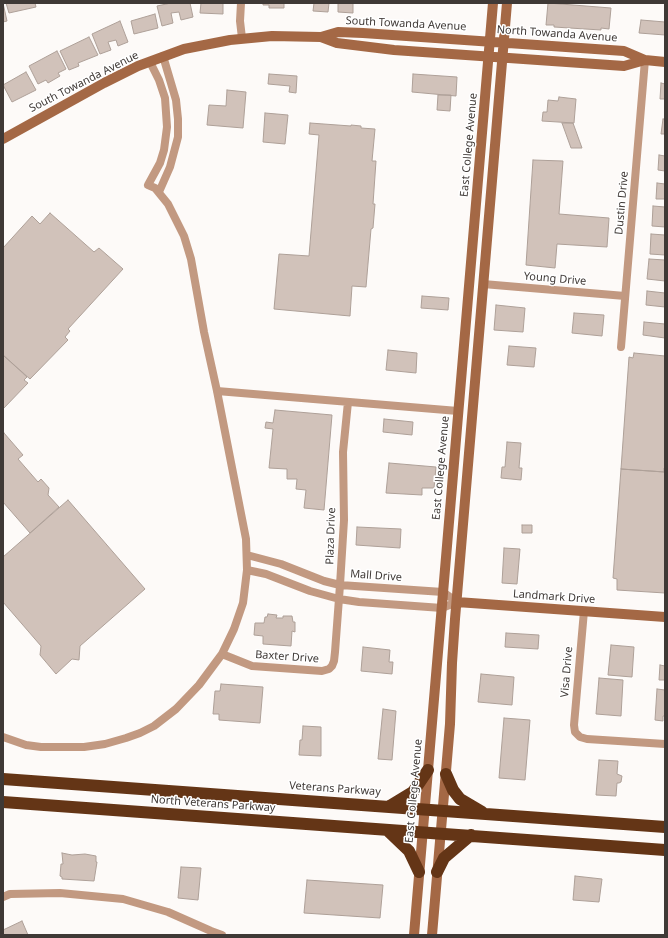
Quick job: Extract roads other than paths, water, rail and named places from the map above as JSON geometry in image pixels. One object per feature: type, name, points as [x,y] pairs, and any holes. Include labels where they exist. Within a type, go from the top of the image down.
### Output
[{"type":"highway","points":[[390,806],[413,792],[428,770]]},
{"type":"highway","points":[[446,774],[453,790],[460,799],[483,813]]},
{"type":"highway","name":"Veterans Parkway","points":[[3,779],[665,827]]},
{"type":"highway","name":"North Veterans Parkway","points":[[3,802],[422,833]]},
{"type":"highway","points":[[387,830],[409,851],[419,872]]},
{"type":"highway","points":[[422,833],[471,835],[665,850]]},
{"type":"highway","points":[[437,872],[444,858],[471,835]]},
{"type":"main road","name":"East College Avenue","points":[[414,935],[493,3]]},
{"type":"main road","points":[[432,935],[450,724],[456,602],[474,424],[483,284],[507,3]]},
{"type":"main road","name":"South Towanda Avenue","points":[[3,139],[104,83],[138,66],[163,56],[219,41],[272,36],[321,37],[338,32],[490,41]]},
{"type":"main road","name":"South Towanda Avenue","points":[[321,37],[337,43],[380,48],[488,56]]},
{"type":"main road","name":"North Towanda Avenue","points":[[490,41],[624,51],[644,60],[665,62]]},
{"type":"main road","name":"North Towanda Avenue","points":[[488,56],[624,66],[644,60]]},
{"type":"main road","points":[[464,342],[467,363],[464,411],[467,420],[474,424]]},
{"type":"main road","name":"Landmark Drive","points":[[456,602],[665,616]]},
{"type":"street","points":[[241,3],[240,21],[242,38]]},
{"type":"street","points":[[158,192],[170,167],[178,137],[176,100],[163,56]]},
{"type":"street","name":"Dustin Drive","points":[[621,347],[644,60]]},
{"type":"street","points":[[3,736],[26,744],[70,748],[105,744],[140,733],[154,726],[176,709],[199,685],[222,654],[234,629],[245,590],[247,570],[246,540],[218,391],[204,332],[190,254],[177,220],[168,204],[155,188],[148,185],[160,163],[164,150],[167,127],[165,98],[150,62]]},
{"type":"street","name":"Young Drive","points":[[483,284],[625,296]]},
{"type":"street","points":[[218,391],[458,411]]},
{"type":"street","name":"Plaza Drive","points":[[329,669],[334,662],[339,599],[344,520],[343,452],[348,402]]},
{"type":"street","name":"Mall Drive","points":[[247,555],[281,564],[324,581],[340,584],[443,592]]},
{"type":"street","points":[[247,570],[266,574],[310,592],[339,599],[359,602],[442,608]]},
{"type":"street","points":[[443,592],[456,602]]},
{"type":"street","name":"Landmark Drive","points":[[442,608],[456,602]]},
{"type":"street","name":"Visa Drive","points":[[584,611],[574,725],[578,735],[587,739],[665,744]]},
{"type":"street","name":"Baxter Drive","points":[[222,654],[252,666],[322,670],[329,669]]},
{"type":"street","points":[[3,897],[10,894],[60,893],[123,899],[168,912],[222,935]]}]
